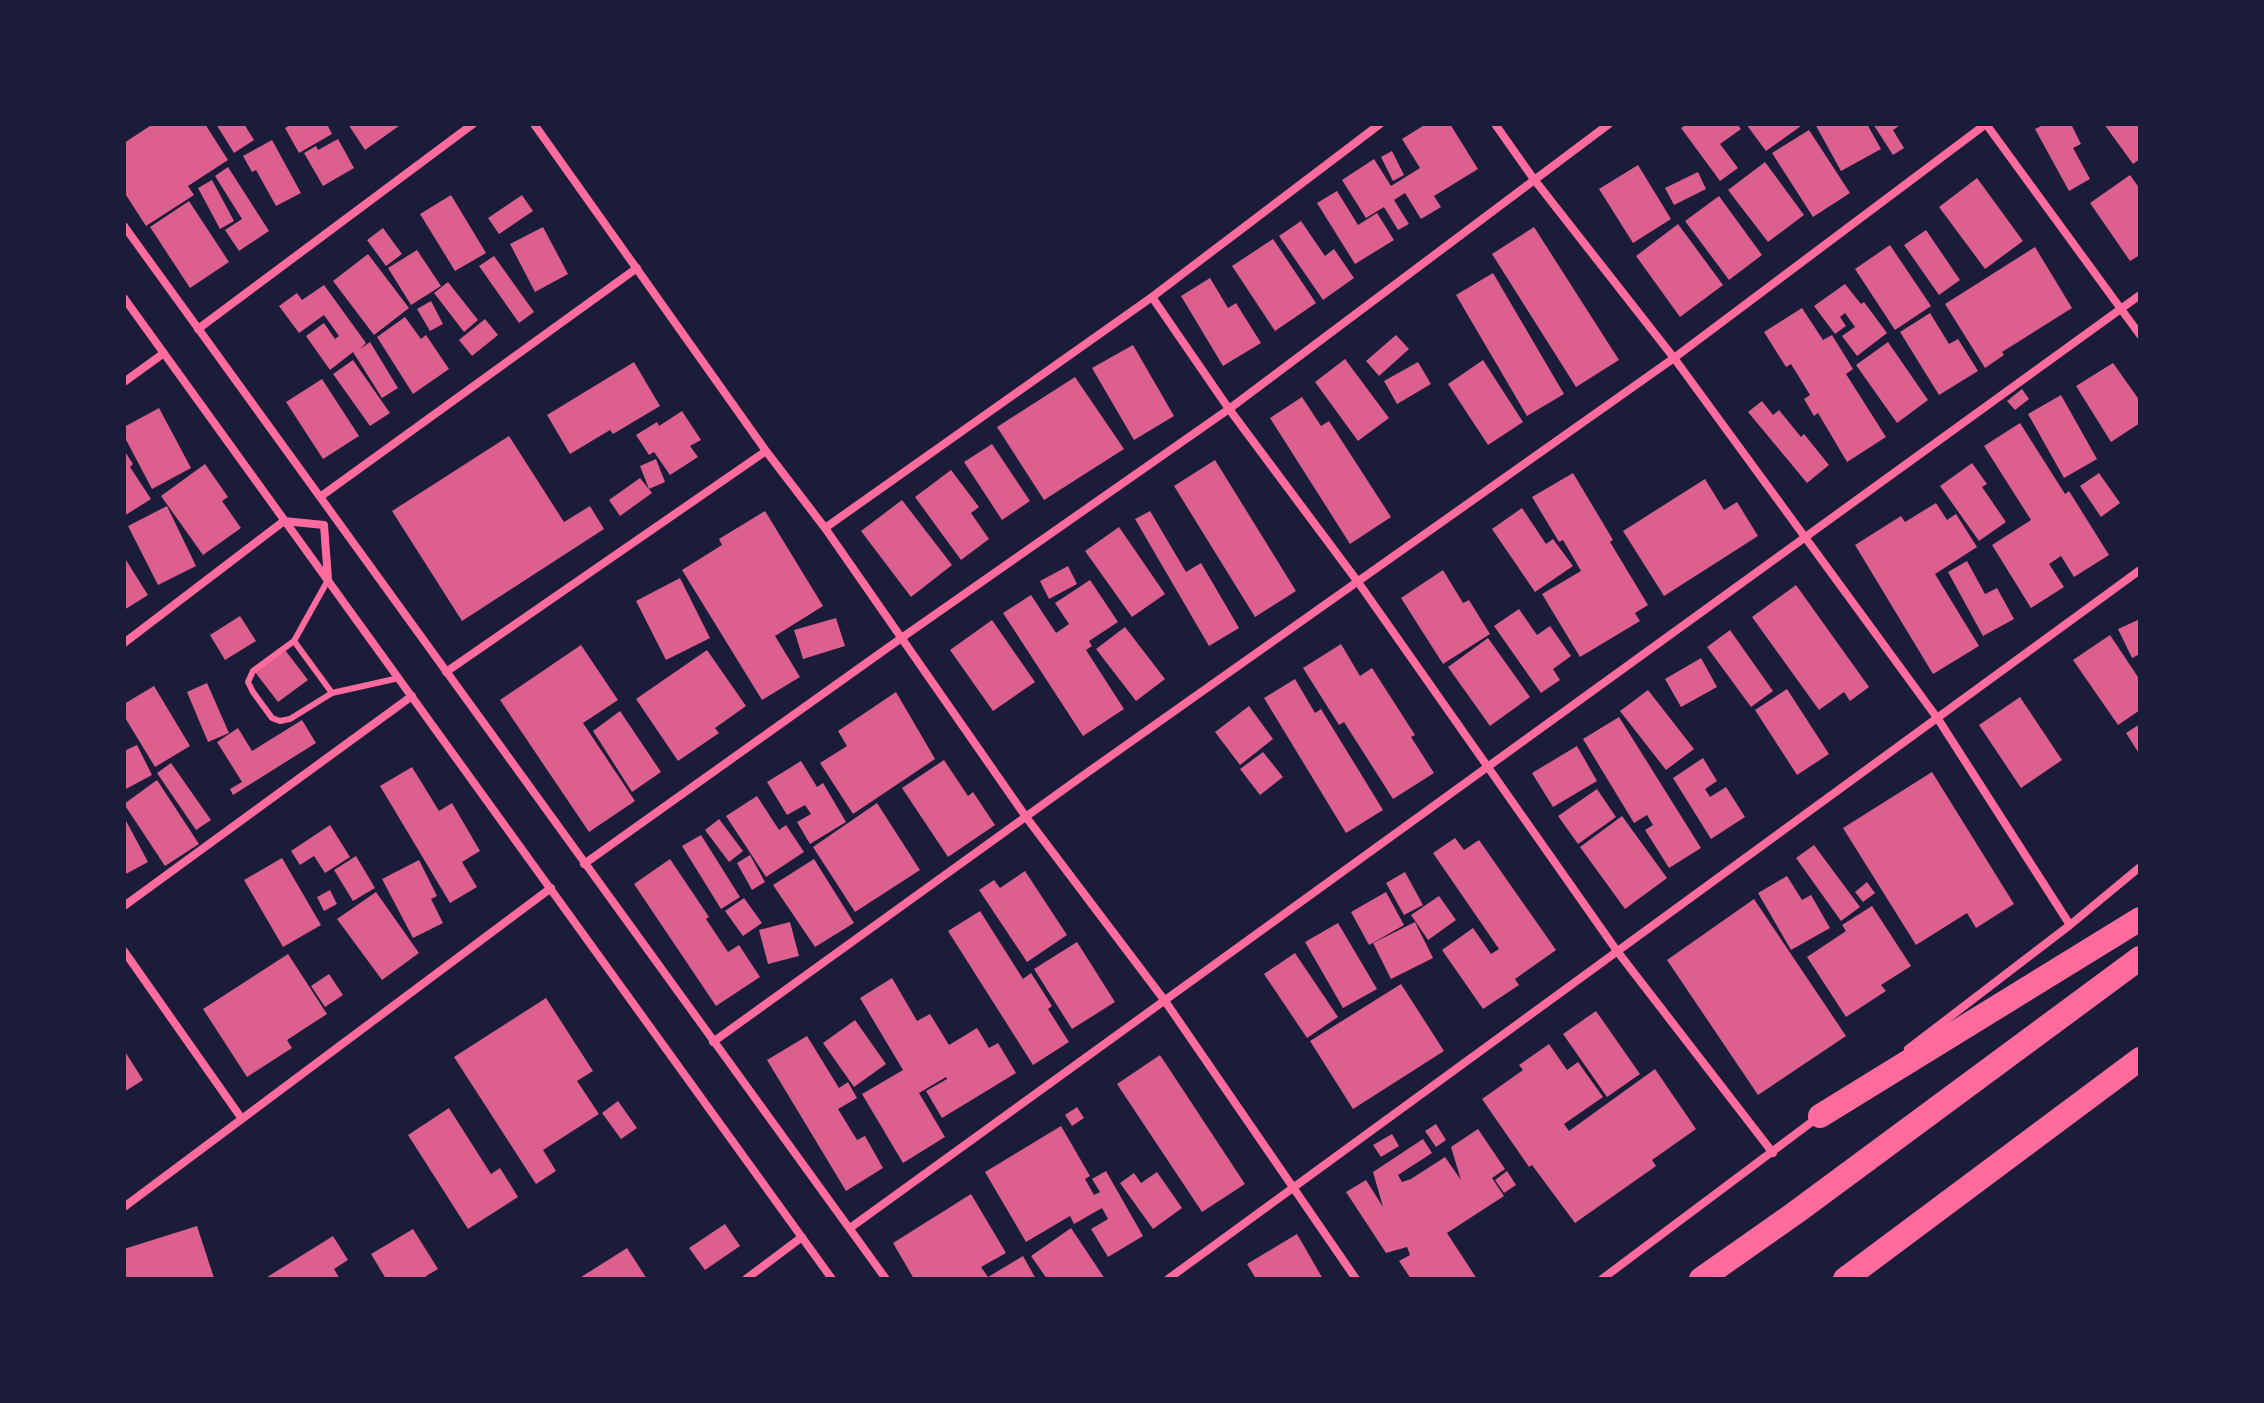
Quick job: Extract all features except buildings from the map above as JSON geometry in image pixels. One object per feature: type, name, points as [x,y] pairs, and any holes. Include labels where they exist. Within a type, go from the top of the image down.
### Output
[{"type":"highway","points":[[1820,1116],[2140,919]]},
{"type":"highway","points":[[1701,1279],[2140,958]]},
{"type":"highway","points":[[1845,1279],[2140,1059]]},
{"type":"street","points":[[198,329],[473,124]]},
{"type":"street","points":[[534,124],[766,451],[825,528],[1026,817],[1165,1001],[1356,1279]]},
{"type":"street","points":[[825,528],[1152,297],[1380,124]]},
{"type":"street","points":[[1495,124],[1533,178],[1674,358],[1938,719],[2070,925]]},
{"type":"street","points":[[584,864],[1229,409],[1609,124]]},
{"type":"street","points":[[713,1042],[1674,358],[1986,124],[2140,335]]},
{"type":"street","points":[[124,226],[886,1279]]},
{"type":"street","points":[[320,497],[637,268]]},
{"type":"street","points":[[850,1228],[2140,295]]},
{"type":"street","points":[[1152,297],[1229,409],[1358,582],[1617,951],[1773,1153]]},
{"type":"street","points":[[124,298],[832,1279]]},
{"type":"street","points":[[124,382],[164,353]]},
{"type":"street","points":[[446,672],[766,451]]},
{"type":"street","points":[[124,643],[284,521],[324,525],[328,580]]},
{"type":"street","points":[[1168,1279],[2140,570]]},
{"type":"street","points":[[124,906],[412,696]]},
{"type":"street","points":[[1602,1279],[1773,1153],[2070,925],[2140,867]]},
{"type":"street","points":[[124,1207],[551,888]]},
{"type":"street","points":[[124,951],[242,1119]]},
{"type":"street","points":[[746,1279],[802,1237]]},
{"type":"lane","points":[[328,580],[294,641],[253,671],[248,682],[272,718],[280,721],[290,719],[332,693],[399,678]]},
{"type":"lane","points":[[294,641],[332,693]]}]
